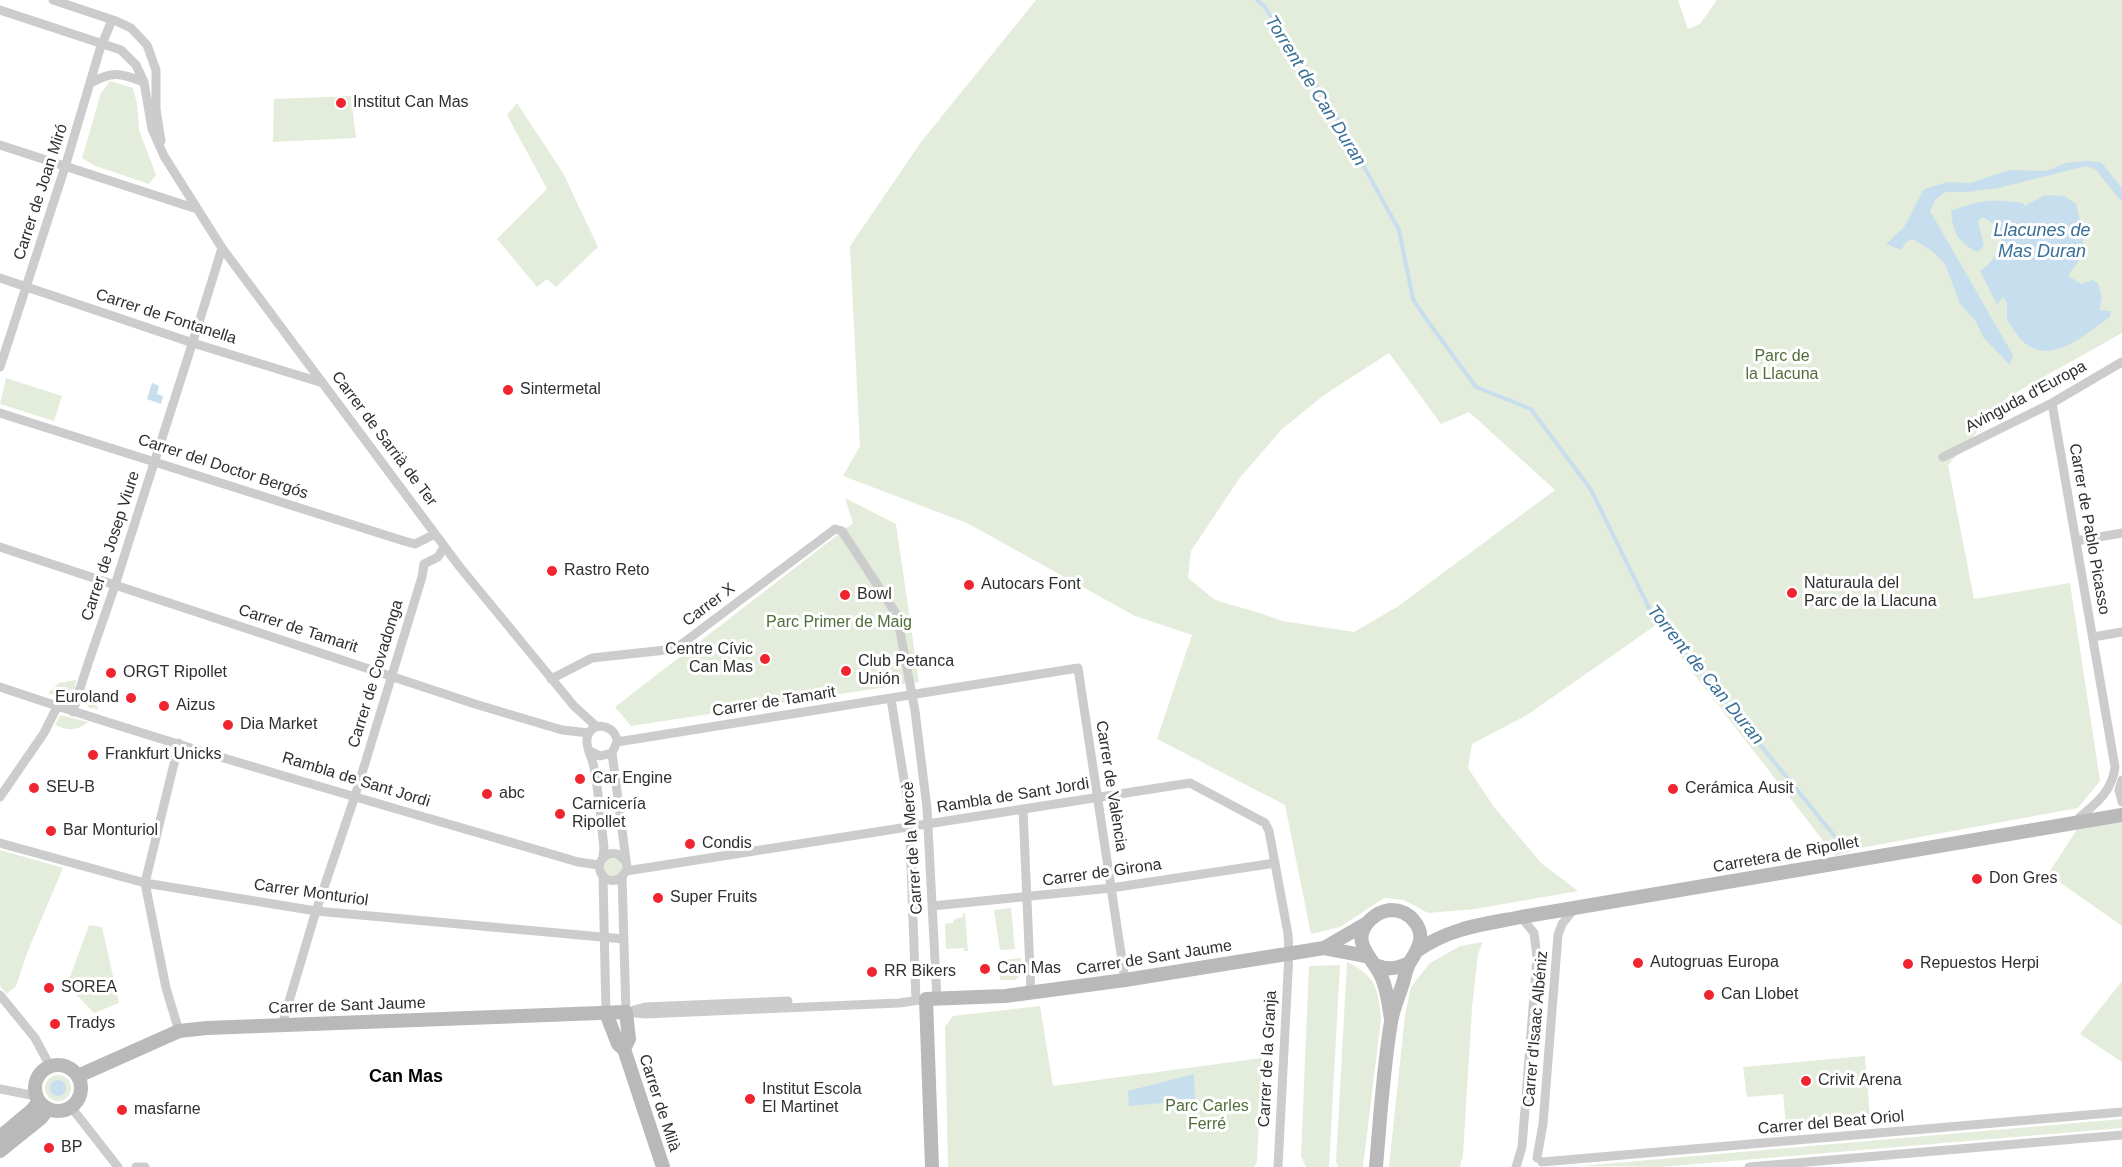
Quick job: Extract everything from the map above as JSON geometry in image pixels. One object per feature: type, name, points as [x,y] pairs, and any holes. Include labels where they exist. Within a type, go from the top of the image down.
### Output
[{"type":"street","name":"Carrer de Sarrià de Ter","points":[[52,0],[111,23],[131,28],[147,45],[156,70],[156,109],[164,156]]},
{"type":"street","name":"Carrer de Sarrià de Ter","points":[[0,10],[121,50],[136,65],[144,82],[152,129],[164,156],[222,249],[444,547],[593,730]]},
{"type":"street","name":"Carrer de Joan Miró","points":[[0,367],[66,167],[102,44],[111,23]]},
{"type":"street","points":[[91,83],[102,76],[119,73],[144,82]]},
{"type":"street","points":[[0,146],[197,209]]},
{"type":"street","name":"Carrer de Josep Viure","points":[[73,711],[222,249]]},
{"type":"street","name":"Carrer de Fontanella","points":[[0,278],[193,343],[324,383]]},
{"type":"street","name":"Avinguda d'Europa","points":[[1943,457],[2052,403],[2122,362]]},
{"type":"street","name":"Carrer de Pablo Picasso","points":[[2052,403],[2115,767]]},
{"type":"street","name":"Carrer del Doctor Bergós","points":[[0,413],[415,544],[435,534]]},
{"type":"street","name":"Carrer X","points":[[551,679],[592,658],[675,649],[835,529]]},
{"type":"street","name":"Carrer de la Mercè","points":[[835,529],[843,531],[897,615],[912,696],[927,808],[932,906],[926,1000]]},
{"type":"street","points":[[2076,541],[2122,533]]},
{"type":"street","name":"Carrer de Tamarit","points":[[0,547],[562,730],[593,730]]},
{"type":"street","name":"Carrer de Covadonga","points":[[282,1025],[316,911],[355,796],[424,564],[438,557],[444,547]]},
{"type":"street","points":[[2093,637],[2122,632]]},
{"type":"street","name":"Carrer de Tamarit","points":[[617,742],[1078,668]]},
{"type":"street","name":"Carrer de València","points":[[1078,668],[1125,980]]},
{"type":"street","name":"Rambla de Sant Jordi","points":[[0,687],[57,707],[578,862],[601,861],[615,853],[623,858],[624,870],[1190,783],[1265,823],[1269,831],[1275,863],[1288,934],[1289,953]]},
{"type":"street","name":"Carrer de la Mercè","points":[[891,699],[909,811],[926,1000]]},
{"type":"street","points":[[0,797],[57,707]]},
{"type":"street","points":[[606,1013],[602,836],[594,767],[587,744],[593,730],[607,727],[617,737],[612,753],[624,870],[626,1012]]},
{"type":"street","points":[[179,743],[145,883],[166,988],[179,1031]]},
{"type":"street","points":[[590,751],[600,756],[612,753]]},
{"type":"street","points":[[2115,767],[2122,775]]},
{"type":"street","points":[[2073,823],[2104,796],[2115,767]]},
{"type":"street","points":[[2122,780],[2119,790],[2122,802]]},
{"type":"street","points":[[1023,809],[1031,993]]},
{"type":"street","name":"Carretera de Ripollet","points":[[1418,951],[1436,939],[1457,930],[1521,917],[2122,815]]},
{"type":"street","name":"Carrer Monturiol","points":[[0,843],[145,883],[316,911],[624,939]]},
{"type":"street","name":"Carrer de Girona","points":[[932,906],[1111,888],[1275,863]]},
{"type":"street","points":[[603,877],[610,881],[624,870]]},
{"type":"street","name":"Carrer d'Isaac Albéniz","points":[[1516,1166],[1528,1157],[1542,1162],[1542,1134],[1558,935],[1562,924],[1576,907]]},
{"type":"street","points":[[1376,1167],[1391,1020],[1409,963],[1418,951],[1421,936],[1418,926],[1410,916],[1399,911],[1387,910],[1376,915],[1367,923],[1362,937],[1388,997],[1391,1020]]},
{"type":"street","name":"Carrer d'Isaac Albéniz","points":[[1516,1166],[1522,1147],[1537,957],[1534,933],[1521,917]]},
{"type":"street","name":"Carrer de Sant Jaume","points":[[78,1076],[179,1031],[207,1028],[626,1012],[645,1007],[666,1006],[898,997],[926,1000],[1005,996],[1125,980],[1324,948],[1367,923]]},
{"type":"street","name":"Carretera de Ripollet","points":[[1418,926],[1457,930]]},
{"type":"street","name":"Carrer de Sant Jaume","points":[[1324,948],[1371,961]]},
{"type":"street","name":"Carrer de la Granja","points":[[1278,1167],[1289,953]]},
{"type":"street","points":[[1371,961],[1391,969],[1401,968],[1409,963]]},
{"type":"street","points":[[0,995],[35,1038],[50,1066]]},
{"type":"street","points":[[926,1000],[932,1167]]},
{"type":"street","name":"Carrer de Milà","points":[[624,1049],[629,1039],[626,1012]]},
{"type":"street","name":"Carrer de Milà","points":[[606,1013],[618,1044],[624,1049],[663,1167]]},
{"type":"street","points":[[0,1089],[41,1102],[56,1111],[71,1107],[79,1096],[80,1083],[78,1076],[63,1065],[50,1066],[39,1075],[35,1089],[41,1102],[41,1118],[0,1151]]},
{"type":"street","points":[[0,1137],[41,1102]]},
{"type":"street","points":[[71,1107],[118,1167]]},
{"type":"street","name":"Carrer del Beat Oriol","points":[[1542,1162],[2122,1112]]},
{"type":"street","points":[[1749,1167],[2122,1135]]},
{"type":"street","points":[[136,1167],[145,1167]]},
{"type":"green space","name":"Parc de la Llacuna","points":[[1036,0],[1678,0],[1688,29],[1700,24],[1717,0],[2122,0],[2122,333],[2008,397],[1948,465],[1974,599],[2070,583],[2100,781],[2078,808],[1866,847],[1835,856],[1656,625],[1527,715],[1472,744],[1468,768],[1494,807],[1541,863],[1578,891],[1475,909],[1428,913],[1404,900],[1384,898],[1340,927],[1311,934],[1285,805],[1157,739],[1192,635],[1135,616],[967,523],[843,476],[860,446],[850,246],[921,142]],"holes":[[[1389,353],[1441,424],[1469,412],[1555,490],[1397,607],[1354,632],[1282,621],[1215,600],[1188,578],[1191,551],[1239,479],[1281,430],[1324,395]]]},
{"type":"green space","points":[[110,81],[133,88],[137,103],[139,130],[156,175],[149,184],[93,165],[82,158],[101,93]]},
{"type":"green space","points":[[351,96],[356,138],[273,142],[274,99]]},
{"type":"green space","points":[[517,103],[563,173],[598,247],[556,287],[547,279],[537,287],[497,239],[547,189],[507,115]]},
{"type":"green space","points":[[6,378],[62,396],[54,421],[0,404]]},
{"type":"green space","name":"Parc Primer de Maig","points":[[845,498],[896,524],[919,682],[631,726],[615,707],[853,523]]},
{"type":"green space","points":[[76,680],[75,688],[68,692],[59,695],[48,693],[59,683]]},
{"type":"green space","points":[[83,686],[99,709],[89,708],[82,694]]},
{"type":"green space","points":[[60,715],[88,722],[72,729],[64,728],[55,725]]},
{"type":"green space","points":[[2122,822],[2122,926],[2048,874],[2078,828]]},
{"type":"green space","points":[[0,850],[63,868],[27,953],[16,986],[7,994],[0,986]]},
{"type":"green space","points":[[613,858],[619,861],[622,867],[619,873],[613,876],[607,873],[604,867],[607,861]]},
{"type":"green space","points":[[1011,908],[1015,949],[1000,950],[994,910]]},
{"type":"green space","points":[[965,913],[968,951],[964,951],[964,948],[946,949],[945,924],[953,923],[954,919],[963,917]]},
{"type":"green space","points":[[89,925],[102,927],[119,1003],[94,1013],[67,985]]},
{"type":"green space","points":[[1483,942],[1478,954],[1472,1008],[1463,1155],[1460,1167],[1389,1167],[1405,1015],[1411,987],[1430,963],[1460,946]]},
{"type":"green space","points":[[1021,958],[1022,973],[1015,980],[1000,980],[1000,960]]},
{"type":"green space","points":[[1347,962],[1364,972],[1374,984],[1381,1019],[1363,1167],[1338,1167],[1336,1161]]},
{"type":"green space","points":[[1340,965],[1329,1167],[1306,1167],[1301,1156],[1309,966]]},
{"type":"green space","points":[[2122,981],[2122,1062],[2080,1034]]},
{"type":"green space","name":"Parc Carles Ferré","points":[[1040,1006],[1053,1086],[1262,1058],[1257,1162],[1254,1167],[948,1167],[945,1027],[953,1016]]},
{"type":"green space","name":"Crivit Arena","points":[[1865,1056],[1870,1118],[1786,1125],[1783,1094],[1747,1097],[1743,1067]]},
{"type":"green space","points":[[58,1075],[67,1079],[71,1088],[67,1097],[58,1101],[49,1097],[45,1088],[49,1079]]},
{"type":"green space","points":[[2122,1119],[2122,1128],[1660,1167],[1580,1166]]},
{"type":"water","points":[[2101,162],[2122,188],[2122,202],[2095,169],[2086,166],[1999,188],[1945,192],[1935,200],[1930,211],[2013,355],[2010,365],[1983,337],[1976,321],[1960,304],[1945,264],[1932,251],[1913,239],[1907,241],[1901,250],[1886,244],[1904,227],[1924,189],[1948,182],[1970,183],[2010,170],[2047,171],[2066,163]]},
{"type":"water","name":"Llacunes de Mas Duran","points":[[2045,195],[2064,196],[2076,204],[2083,247],[2079,260],[2068,276],[2082,284],[2092,280],[2098,283],[2102,298],[2099,310],[2111,311],[2110,317],[2082,337],[2050,351],[2029,346],[2020,338],[2007,320],[2007,303],[2003,297],[1997,305],[1980,271],[1988,265],[2003,246],[1996,226],[1983,217],[1978,221],[1984,246],[1978,252],[1961,241],[1953,225],[1951,211],[1969,204],[1995,200],[2023,203],[2025,206]]},
{"type":"water","points":[[152,383],[159,386],[157,394],[163,396],[161,404],[147,399]]},
{"type":"water","points":[[1194,1074],[1195,1100],[1129,1106],[1128,1091]]},
{"type":"water","points":[[58,1080],[66,1088],[58,1096],[50,1088]]},
{"type":"waterway","name":"Torrent de Can Duran","points":[[1257,0],[1265,7],[1336,116],[1399,230],[1413,299],[1424,316],[1476,387],[1531,409],[1591,490],[1649,608],[1841,844]]},
{"type":"place","name":"Institut Can Mas","points":[[341,103]]},
{"type":"place","name":"Sintermetal","points":[[508,390]]},
{"type":"place","name":"Rastro Reto","points":[[552,571]]},
{"type":"place","name":"Autocars Font","points":[[969,585]]},
{"type":"place","name":"Naturaula del Parc de la Llacuna","points":[[1792,593]]},
{"type":"place","name":"Bowl","points":[[845,595]]},
{"type":"place","name":"Centre Cívic Can Mas","points":[[765,659]]},
{"type":"place","name":"Club Petanca Unión","points":[[846,671]]},
{"type":"place","name":"ORGT Ripollet","points":[[111,673]]},
{"type":"place","name":"Euroland","points":[[131,698]]},
{"type":"place","name":"Aizus","points":[[164,706]]},
{"type":"place","name":"Dia Market","points":[[228,725]]},
{"type":"place","name":"Frankfurt Unicks","points":[[93,755]]},
{"type":"place","name":"Car Engine","points":[[580,779]]},
{"type":"place","name":"SEU-B","points":[[34,788]]},
{"type":"place","name":"Cerámica Ausit","points":[[1673,789]]},
{"type":"place","name":"abc","points":[[487,794]]},
{"type":"place","name":"Carnicería Ripollet","points":[[560,814]]},
{"type":"place","name":"Bar Monturiol","points":[[51,831]]},
{"type":"place","name":"Condis","points":[[690,844]]},
{"type":"place","name":"Don Gres","points":[[1977,879]]},
{"type":"place","name":"Super Fruits","points":[[658,898]]},
{"type":"place","name":"Autogruas Europa","points":[[1638,963]]},
{"type":"place","name":"Repuestos Herpi","points":[[1908,964]]},
{"type":"place","name":"Can Mas","points":[[985,969]]},
{"type":"place","name":"RR Bikers","points":[[872,972]]},
{"type":"place","name":"SOREA","points":[[49,988]]},
{"type":"place","name":"Can Llobet","points":[[1709,995]]},
{"type":"place","name":"Tradys","points":[[55,1024]]},
{"type":"place","name":"Crivit Arena","points":[[1806,1081]]},
{"type":"place","name":"Institut Escola El Martinet","points":[[750,1099]]},
{"type":"place","name":"masfarne","points":[[122,1110]]},
{"type":"place","name":"BP","points":[[49,1148]]},
{"type":"district","name":"Can Mas","points":[[406,1077]]}]
